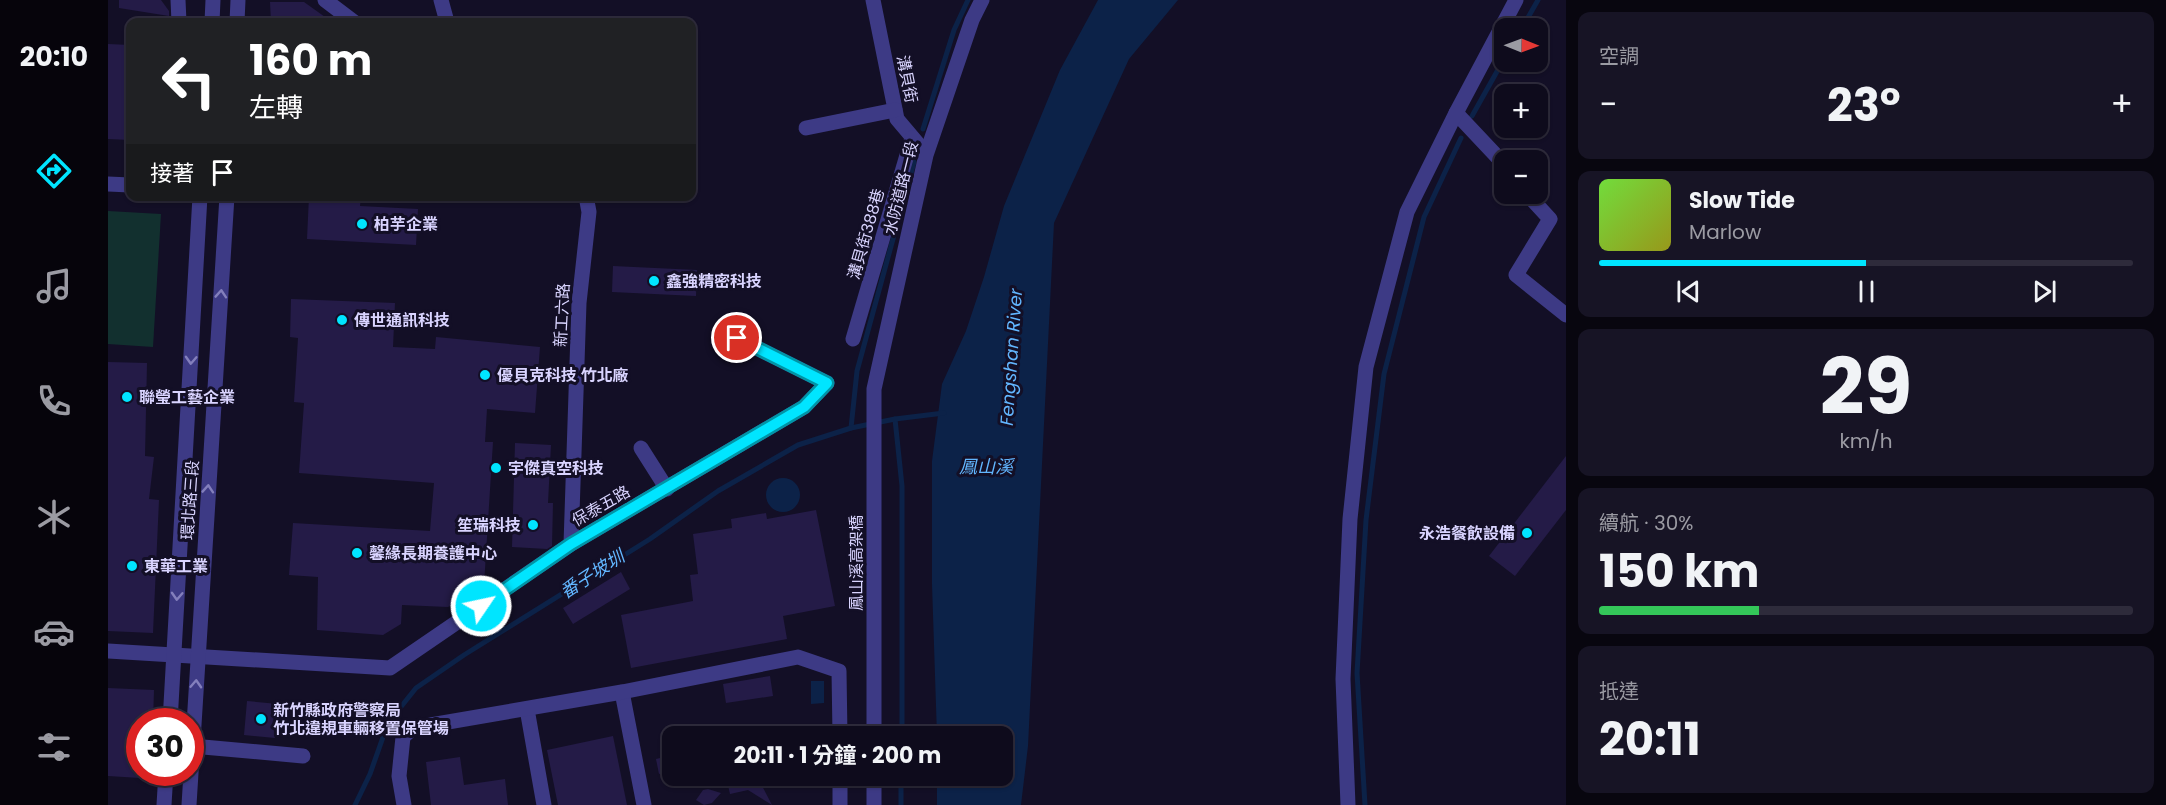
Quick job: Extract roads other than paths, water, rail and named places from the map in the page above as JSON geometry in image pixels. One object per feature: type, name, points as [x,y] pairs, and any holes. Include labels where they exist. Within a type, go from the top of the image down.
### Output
[{"type":"street","points":[[178,0],[179,18]]},
{"type":"street","points":[[212,18],[213,0]]},
{"type":"street","points":[[237,18],[238,0]]},
{"type":"street","points":[[325,0],[349,18]]},
{"type":"street","points":[[441,0],[446,18]]},
{"type":"street","name":"溝貝街","points":[[873,0],[897,118],[926,155]]},
{"type":"street","name":"水防道路一段","points":[[874,389],[926,155],[972,20],[982,0]]},
{"type":"street","points":[[1348,805],[1345,634],[1350,519],[1366,367],[1407,212],[1516,0]]},
{"type":"street","points":[[806,128],[895,110]]},
{"type":"street","points":[[1456,113],[1494,153]]},
{"type":"street","name":"溝貝街388巷","points":[[853,339],[912,138]]},
{"type":"street","points":[[108,184],[126,185]]},
{"type":"street","name":"環北路三段","points":[[171,708],[200,201]]},
{"type":"street","name":"環北路三段","points":[[194,708],[227,201]]},
{"type":"street","name":"新工六路","points":[[571,544],[579,303],[589,212],[587,201]]},
{"type":"street","points":[[1536,204],[1550,219],[1516,275],[1566,315]]},
{"type":"street","name":"保泰五路","points":[[108,651],[390,668],[571,544],[804,407],[827,383],[737,338]]},
{"type":"street","name":"鳳山溪高架橋","points":[[874,389],[874,726]]},
{"type":"street","points":[[641,447],[667,489]]},
{"type":"street","points":[[404,805],[399,776],[403,737],[413,728],[527,710],[798,657],[839,671],[840,726]]},
{"type":"street","points":[[622,692],[644,805]]},
{"type":"street","points":[[527,710],[544,805]]},
{"type":"street","points":[[204,747],[303,756]]},
{"type":"street","points":[[164,805],[165,786]]},
{"type":"street","name":"環北路三段","points":[[189,805],[190,786]]},
{"type":"street","points":[[840,786],[840,805]]},
{"type":"street","points":[[874,786],[874,805]]},
{"type":"water","name":"鳳山溪","points":[[1098,0],[1178,0],[1129,59],[1054,223],[1028,746],[1021,805],[937,805],[937,786],[1013,786],[1013,726],[937,726],[932,584],[932,461],[942,384],[966,331],[1004,206],[1060,70]]},
{"type":"water","points":[[783,478],[795,483],[800,495],[795,507],[783,512],[771,507],[766,495],[771,483]]},
{"type":"water","points":[[811,681],[824,681],[824,703],[811,704]]},
{"type":"waterway","points":[[923,129],[954,30],[968,0]]},
{"type":"waterway","points":[[1528,18],[1538,0]]},
{"type":"waterway","points":[[1472,116],[1497,72]]},
{"type":"waterway","points":[[1365,805],[1357,673],[1366,520],[1384,374],[1424,217],[1461,138]]},
{"type":"waterway","points":[[851,428],[857,371],[914,162]]},
{"type":"waterway","name":"番子坡圳","points":[[355,805],[370,774],[388,723],[416,688],[464,655],[650,539],[718,491],[798,445],[851,428],[895,419],[944,413]]},
{"type":"waterway","points":[[895,419],[902,486],[902,726]]},
{"type":"waterway","points":[[901,786],[901,805]]},
{"type":"place","name":"柏芋企業","points":[[362,224]]},
{"type":"place","name":"鑫強精密科技","points":[[654,281]]},
{"type":"place","name":"傳世通訊科技","points":[[342,320]]},
{"type":"place","name":"優貝克科技 竹北廠","points":[[485,375]]},
{"type":"place","name":"聯瑩工藝企業","points":[[127,397]]},
{"type":"place","name":"宇傑真空科技","points":[[496,468]]},
{"type":"place","name":"笙瑞科技","points":[[533,525]]},
{"type":"place","name":"永浩餐飲設備","points":[[1527,533]]},
{"type":"place","name":"馨緣長期養護中心","points":[[357,553]]},
{"type":"place","name":"東華工業","points":[[132,566]]},
{"type":"place","name":"新竹縣政府警察局 竹北違規車輛移置保管場","points":[[261,719]]},
{"type":"water label","name":"Fengshan River","points":[[1011,357]]}]
